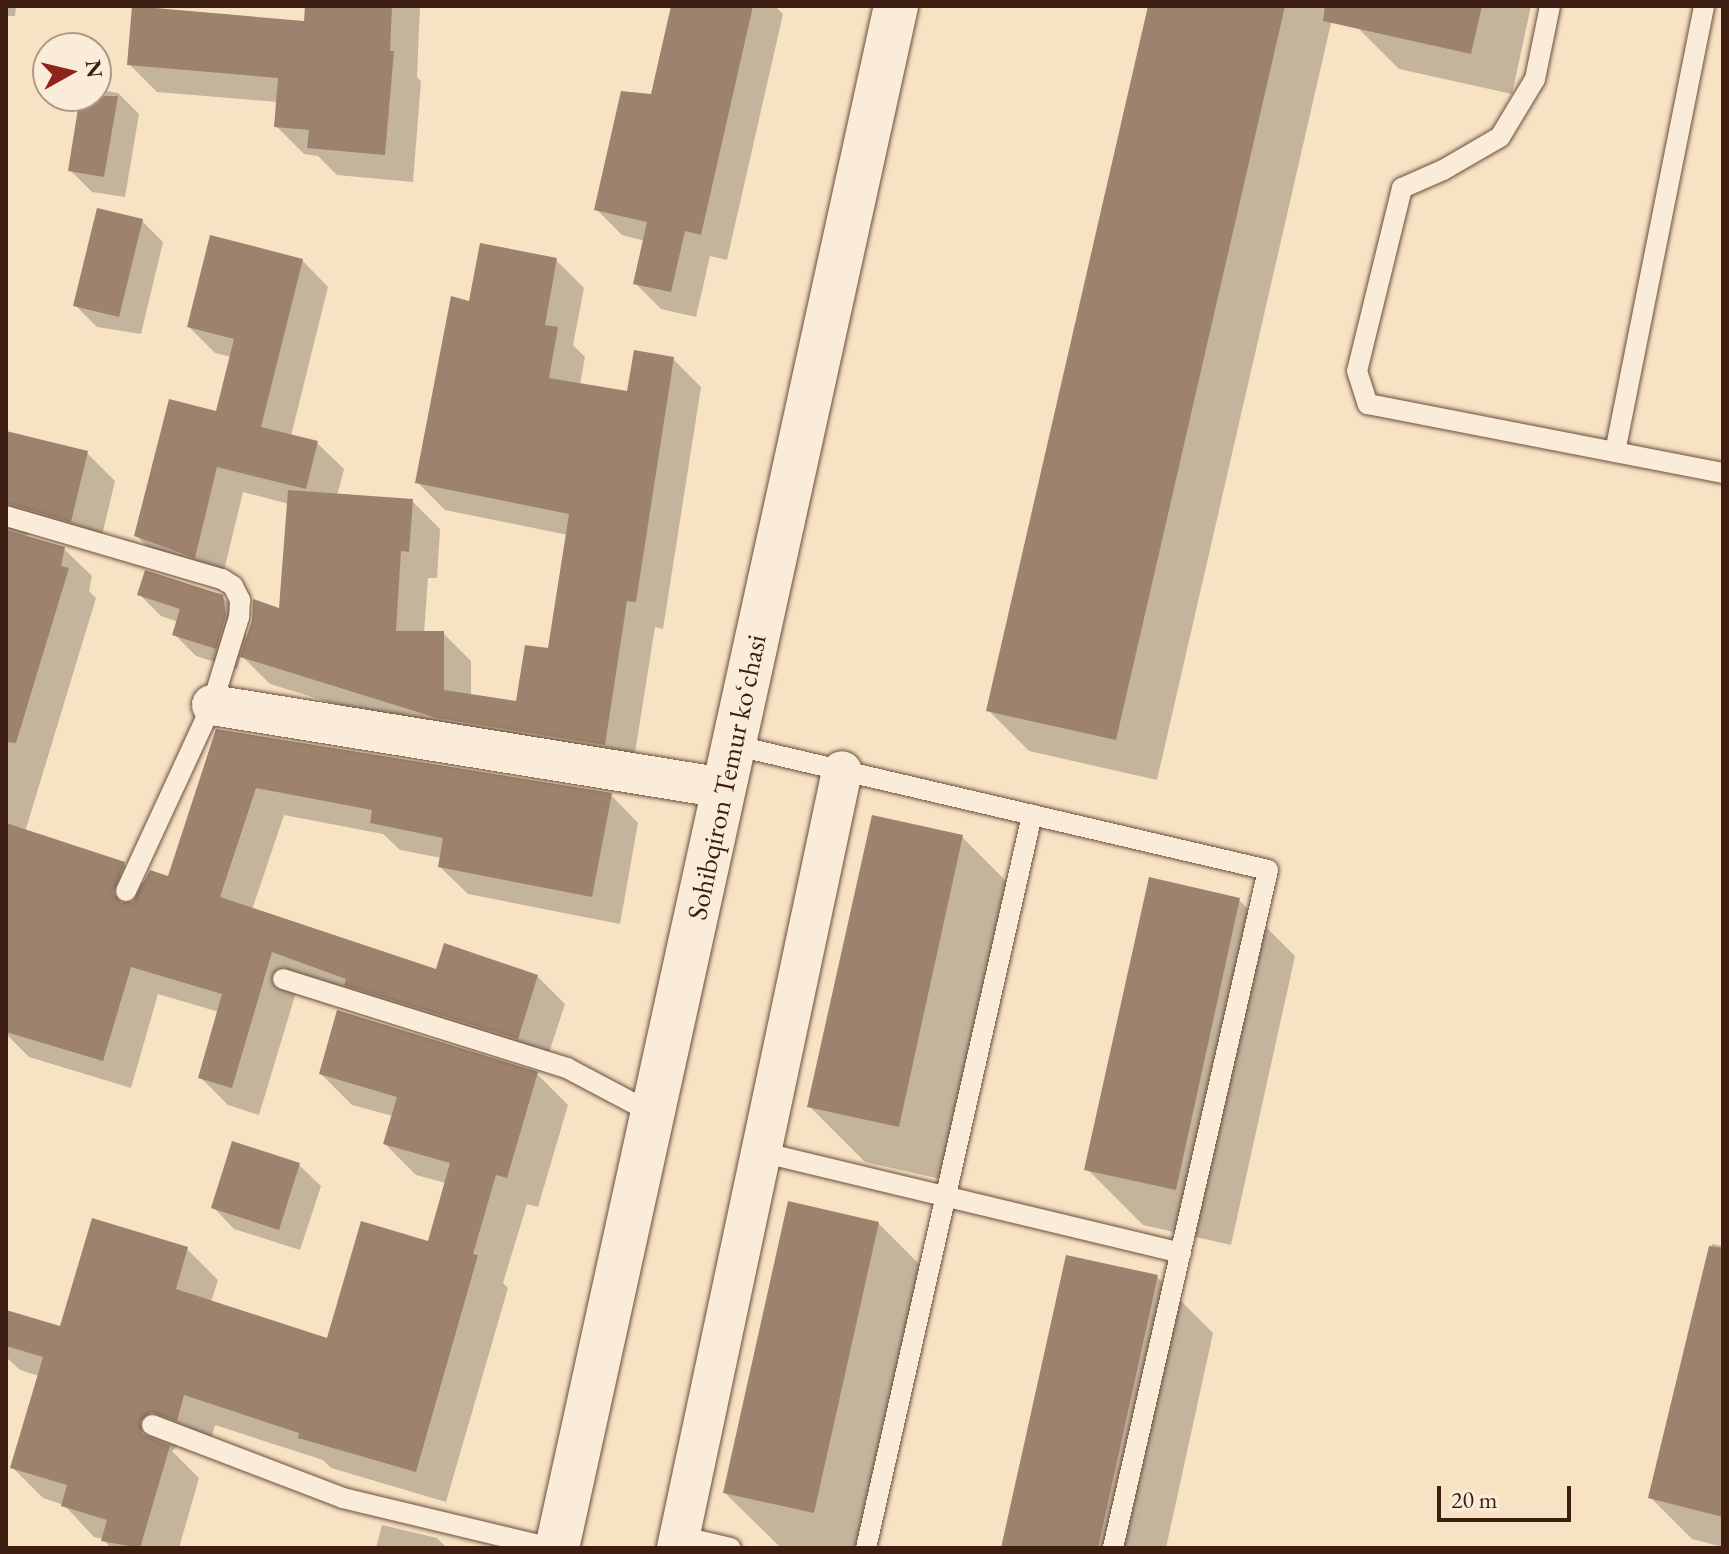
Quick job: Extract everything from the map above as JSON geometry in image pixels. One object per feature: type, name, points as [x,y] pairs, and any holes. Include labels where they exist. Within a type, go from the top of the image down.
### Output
[{"type":"main road","name":"Sohibqiron Temur koʻchasi","points":[[554,1548],[896,6]]},
{"type":"street","points":[[212,705],[724,788]]},
{"type":"street","points":[[678,1542],[842,771]]},
{"type":"lane","points":[[1550,6],[1535,79],[1500,137],[1443,170],[1402,188],[1357,371],[1368,404],[1723,473]]},
{"type":"lane","points":[[1615,452],[1704,6]]},
{"type":"lane","points":[[6,516],[233,586],[240,600],[239,617],[212,705],[126,891]]},
{"type":"lane","points":[[733,745],[1268,870],[1113,1548]]},
{"type":"lane","points":[[866,1548],[1032,815]]},
{"type":"lane","points":[[283,979],[567,1068],[652,1113]]},
{"type":"lane","points":[[761,1152],[1181,1253]]},
{"type":"lane","points":[[152,1425],[343,1498],[554,1548]]},
{"type":"lane","points":[[678,1542],[731,1548]]},
{"type":"building","points":[[132,6],[304,21],[305,6],[392,6],[390,51],[394,51],[385,155],[307,148],[309,130],[274,127],[278,78],[127,65]]},
{"type":"building","points":[[671,6],[753,6],[701,235],[685,231],[671,292],[633,284],[647,222],[594,210],[621,91],[651,94]]},
{"type":"building","points":[[1148,6],[1285,6],[1116,740],[986,711]]},
{"type":"building","points":[[1325,6],[1482,6],[1471,54],[1323,21]]},
{"type":"building","points":[[112,96],[118,96],[104,177],[68,171],[77,112],[112,112]]},
{"type":"building","points":[[97,208],[143,219],[119,317],[73,306]]},
{"type":"building","points":[[210,235],[303,259],[261,427],[318,441],[306,489],[217,467],[195,558],[134,536],[169,399],[216,411],[234,339],[187,327]]},
{"type":"building","points":[[480,243],[557,258],[545,325],[558,327],[549,378],[627,391],[634,350],[674,357],[636,602],[627,601],[605,745],[437,718],[240,657],[252,620],[253,599],[279,608],[288,490],[413,499],[409,552],[401,551],[396,631],[444,631],[444,690],[516,701],[525,645],[548,648],[569,514],[415,483],[451,296],[469,301]]},
{"type":"building","points":[[6,431],[88,451],[71,522],[6,503]]},
{"type":"building","points":[[6,530],[65,547],[61,566],[69,568],[16,743],[6,742]]},
{"type":"building","points":[[145,570],[223,595],[226,615],[216,649],[172,635],[180,609],[137,595]]},
{"type":"building","points":[[216,729],[612,793],[592,897],[438,867],[443,838],[370,823],[372,810],[256,788],[220,897],[436,969],[444,943],[538,975],[518,1039],[344,985],[346,979],[272,952],[232,1088],[198,1078],[222,994],[131,967],[103,1061],[6,1032],[6,823],[125,862],[113,893],[121,903],[133,902],[150,870],[168,876]]},
{"type":"building","points":[[872,815],[963,835],[899,1127],[807,1107]]},
{"type":"building","points":[[1149,877],[1240,898],[1176,1190],[1084,1170]]},
{"type":"building","points":[[337,1010],[538,1072],[507,1178],[496,1175],[473,1254],[478,1255],[416,1472],[298,1438],[299,1433],[184,1395],[177,1421],[151,1412],[140,1421],[142,1434],[170,1446],[140,1548],[101,1541],[107,1520],[61,1506],[67,1485],[10,1468],[43,1357],[6,1346],[6,1310],[60,1326],[92,1218],[188,1247],[176,1289],[327,1338],[361,1221],[428,1241],[450,1163],[383,1144],[397,1097],[319,1074]]},
{"type":"building","points":[[232,1141],[300,1163],[279,1230],[211,1208]]},
{"type":"building","points":[[788,1201],[879,1222],[814,1513],[723,1493]]},
{"type":"building","points":[[1709,1246],[1723,1248],[1723,1517],[1648,1498]]},
{"type":"building","points":[[1066,1255],[1158,1275],[1098,1548],[1001,1548]]}]
